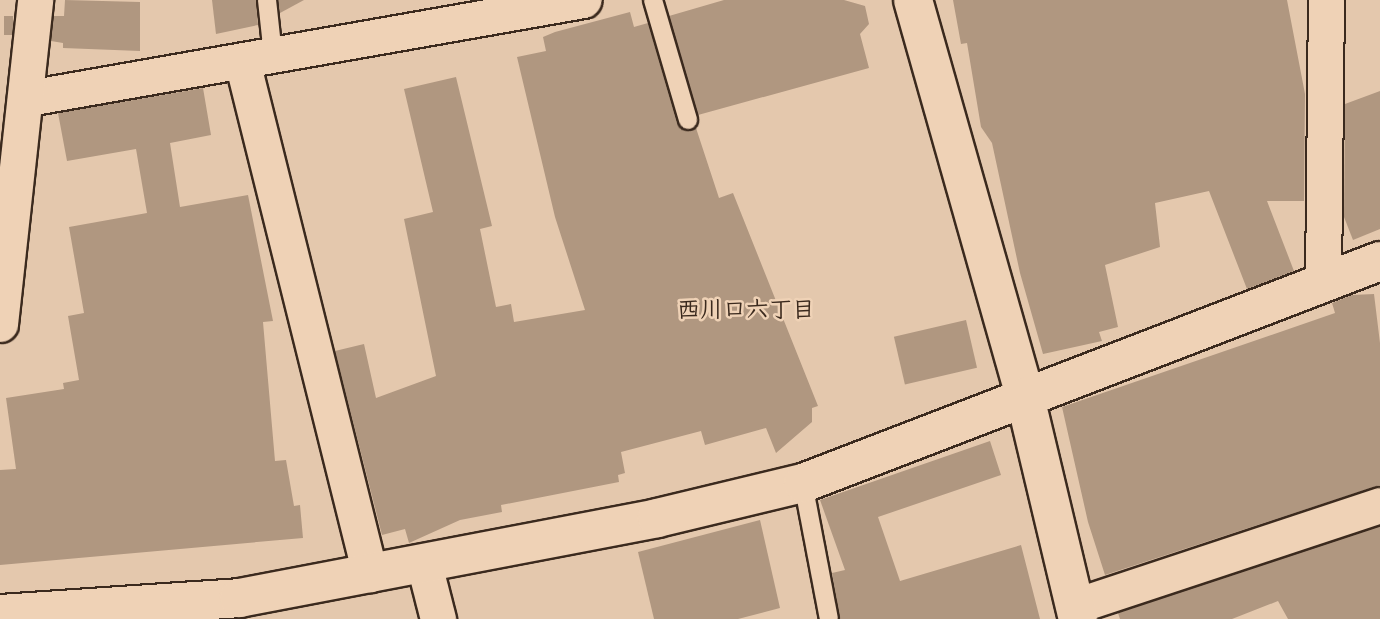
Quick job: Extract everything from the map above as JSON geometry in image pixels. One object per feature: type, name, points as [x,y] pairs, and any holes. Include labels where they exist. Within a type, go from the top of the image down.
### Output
[{"type":"street","points":[[0,324],[28,98],[35,0]]},
{"type":"street","points":[[28,98],[258,58],[470,10],[583,0]]},
{"type":"street","points":[[913,0],[1025,397],[1077,613],[1380,505]]},
{"type":"street","points":[[1323,282],[1326,0]]},
{"type":"street","points":[[258,58],[370,574]]},
{"type":"street","points":[[0,614],[239,598],[657,518],[803,483],[1380,261]]},
{"type":"street","points":[[424,564],[438,619]]},
{"type":"lane","points":[[258,58],[267,0]]},
{"type":"lane","points":[[653,0],[688,120]]},
{"type":"lane","points":[[803,483],[829,619]]},
{"type":"building","points":[[65,0],[140,2],[140,51],[63,48],[63,43],[51,41],[53,16],[64,16]]},
{"type":"building","points":[[212,0],[256,0],[258,25],[216,34]]},
{"type":"building","points":[[278,0],[304,0],[280,13]]},
{"type":"building","points":[[724,0],[844,0],[865,6],[869,24],[860,34],[869,68],[698,115],[669,16]]},
{"type":"building","points":[[953,0],[1287,0],[1305,94],[1304,201],[1267,201],[1294,271],[1247,289],[1209,191],[1155,203],[1160,247],[1105,265],[1118,327],[1099,332],[1102,341],[1043,354],[1020,273],[992,143],[981,127],[967,43],[961,44]]},
{"type":"building","points":[[630,12],[634,27],[648,23],[677,123],[685,131],[696,128],[719,198],[733,193],[818,406],[812,408],[812,422],[776,453],[766,428],[705,445],[701,431],[621,452],[625,473],[618,475],[619,482],[501,505],[502,512],[460,520],[409,543],[405,529],[382,535],[335,351],[364,344],[376,398],[436,376],[404,219],[433,212],[404,89],[456,77],[492,226],[480,229],[496,307],[511,304],[514,322],[585,310],[555,217],[517,57],[546,51],[543,37],[555,32]]},
{"type":"building","points":[[4,16],[13,16],[13,35],[4,35]]},
{"type":"building","points":[[203,88],[211,135],[170,143],[180,207],[248,195],[273,321],[263,322],[275,461],[286,460],[294,506],[300,505],[303,538],[0,565],[0,470],[16,469],[6,398],[64,389],[63,383],[79,380],[68,316],[84,313],[69,227],[147,213],[136,149],[67,161],[58,113]]},
{"type":"building","points":[[1380,91],[1380,229],[1353,240],[1344,217],[1345,104]]},
{"type":"building","points":[[1374,294],[1380,343],[1380,485],[1105,575],[1088,522],[1062,407],[1335,313],[1332,303],[1352,295]]},
{"type":"building","points":[[966,320],[977,368],[905,384],[894,337]]},
{"type":"building","points":[[990,441],[1001,475],[878,517],[900,581],[1021,545],[1040,619],[840,619],[832,573],[845,570],[820,500]]},
{"type":"building","points":[[760,520],[780,608],[738,619],[654,619],[638,552]]},
{"type":"building","points":[[1380,526],[1380,619],[1288,619],[1278,601],[1232,619],[1120,619],[1118,613]]},
{"type":"district","name":"西川口六丁目","points":[[746,309]]}]
